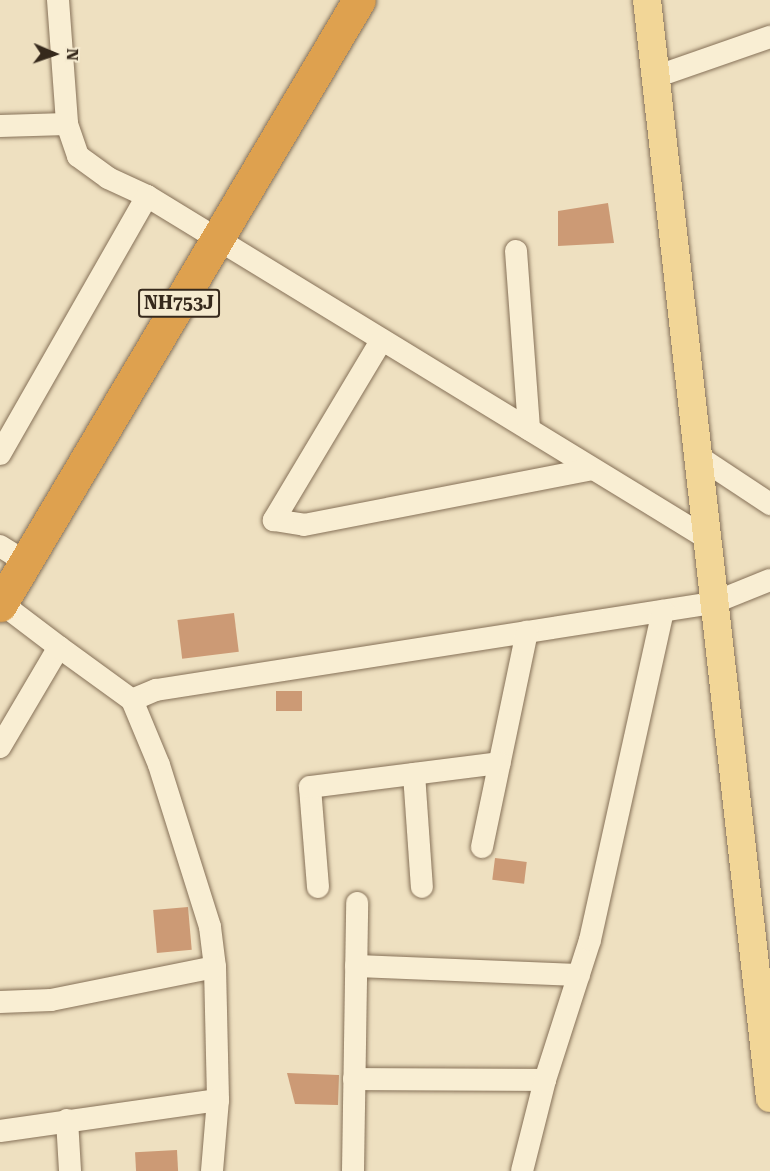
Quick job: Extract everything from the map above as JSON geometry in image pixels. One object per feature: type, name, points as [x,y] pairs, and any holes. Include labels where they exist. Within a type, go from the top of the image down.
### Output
[{"type":"highway","name":"NH753J","points":[[1,604],[13,554],[216,241],[359,0]]},
{"type":"main road","points":[[647,0],[713,603],[761,938],[770,1098]]},
{"type":"street","points":[[58,0],[67,123],[78,156],[108,178],[147,196],[216,241],[705,537]]},
{"type":"street","points":[[655,77],[770,37]]},
{"type":"street","points":[[0,126],[67,123]]},
{"type":"street","points":[[0,454],[147,196]]},
{"type":"street","points":[[516,251],[529,430]]},
{"type":"street","points":[[381,340],[274,520],[304,525],[592,469]]},
{"type":"street","points":[[696,455],[770,504]]},
{"type":"street","points":[[132,700],[156,690],[713,603],[770,580]]},
{"type":"street","points":[[1,604],[132,700],[159,765],[204,906],[215,967],[218,1100],[212,1171]]},
{"type":"street","points":[[522,1171],[545,1080],[590,940],[663,611]]},
{"type":"street","points":[[482,847],[527,632]]},
{"type":"street","points":[[0,747],[59,647]]},
{"type":"street","points":[[318,887],[310,787],[499,763]]},
{"type":"street","points":[[414,774],[422,886]]},
{"type":"street","points":[[353,1171],[357,903]]},
{"type":"street","points":[[356,966],[579,975]]},
{"type":"street","points":[[0,1002],[51,1000],[215,967]]},
{"type":"street","points":[[354,1079],[545,1080]]},
{"type":"street","points":[[0,1131],[218,1100]]},
{"type":"street","points":[[67,1120],[70,1171]]},
{"type":"building","points":[[608,203],[614,243],[558,246],[558,211]]},
{"type":"building","points":[[234,613],[239,652],[182,659],[177,620]]},
{"type":"building","points":[[276,691],[302,691],[302,711],[276,711]]},
{"type":"building","points":[[495,858],[527,862],[524,884],[492,880]]},
{"type":"building","points":[[188,907],[192,950],[157,953],[153,910]]},
{"type":"building","points":[[287,1073],[339,1075],[338,1105],[295,1104]]},
{"type":"building","points":[[177,1150],[178,1171],[136,1171],[135,1152]]}]
